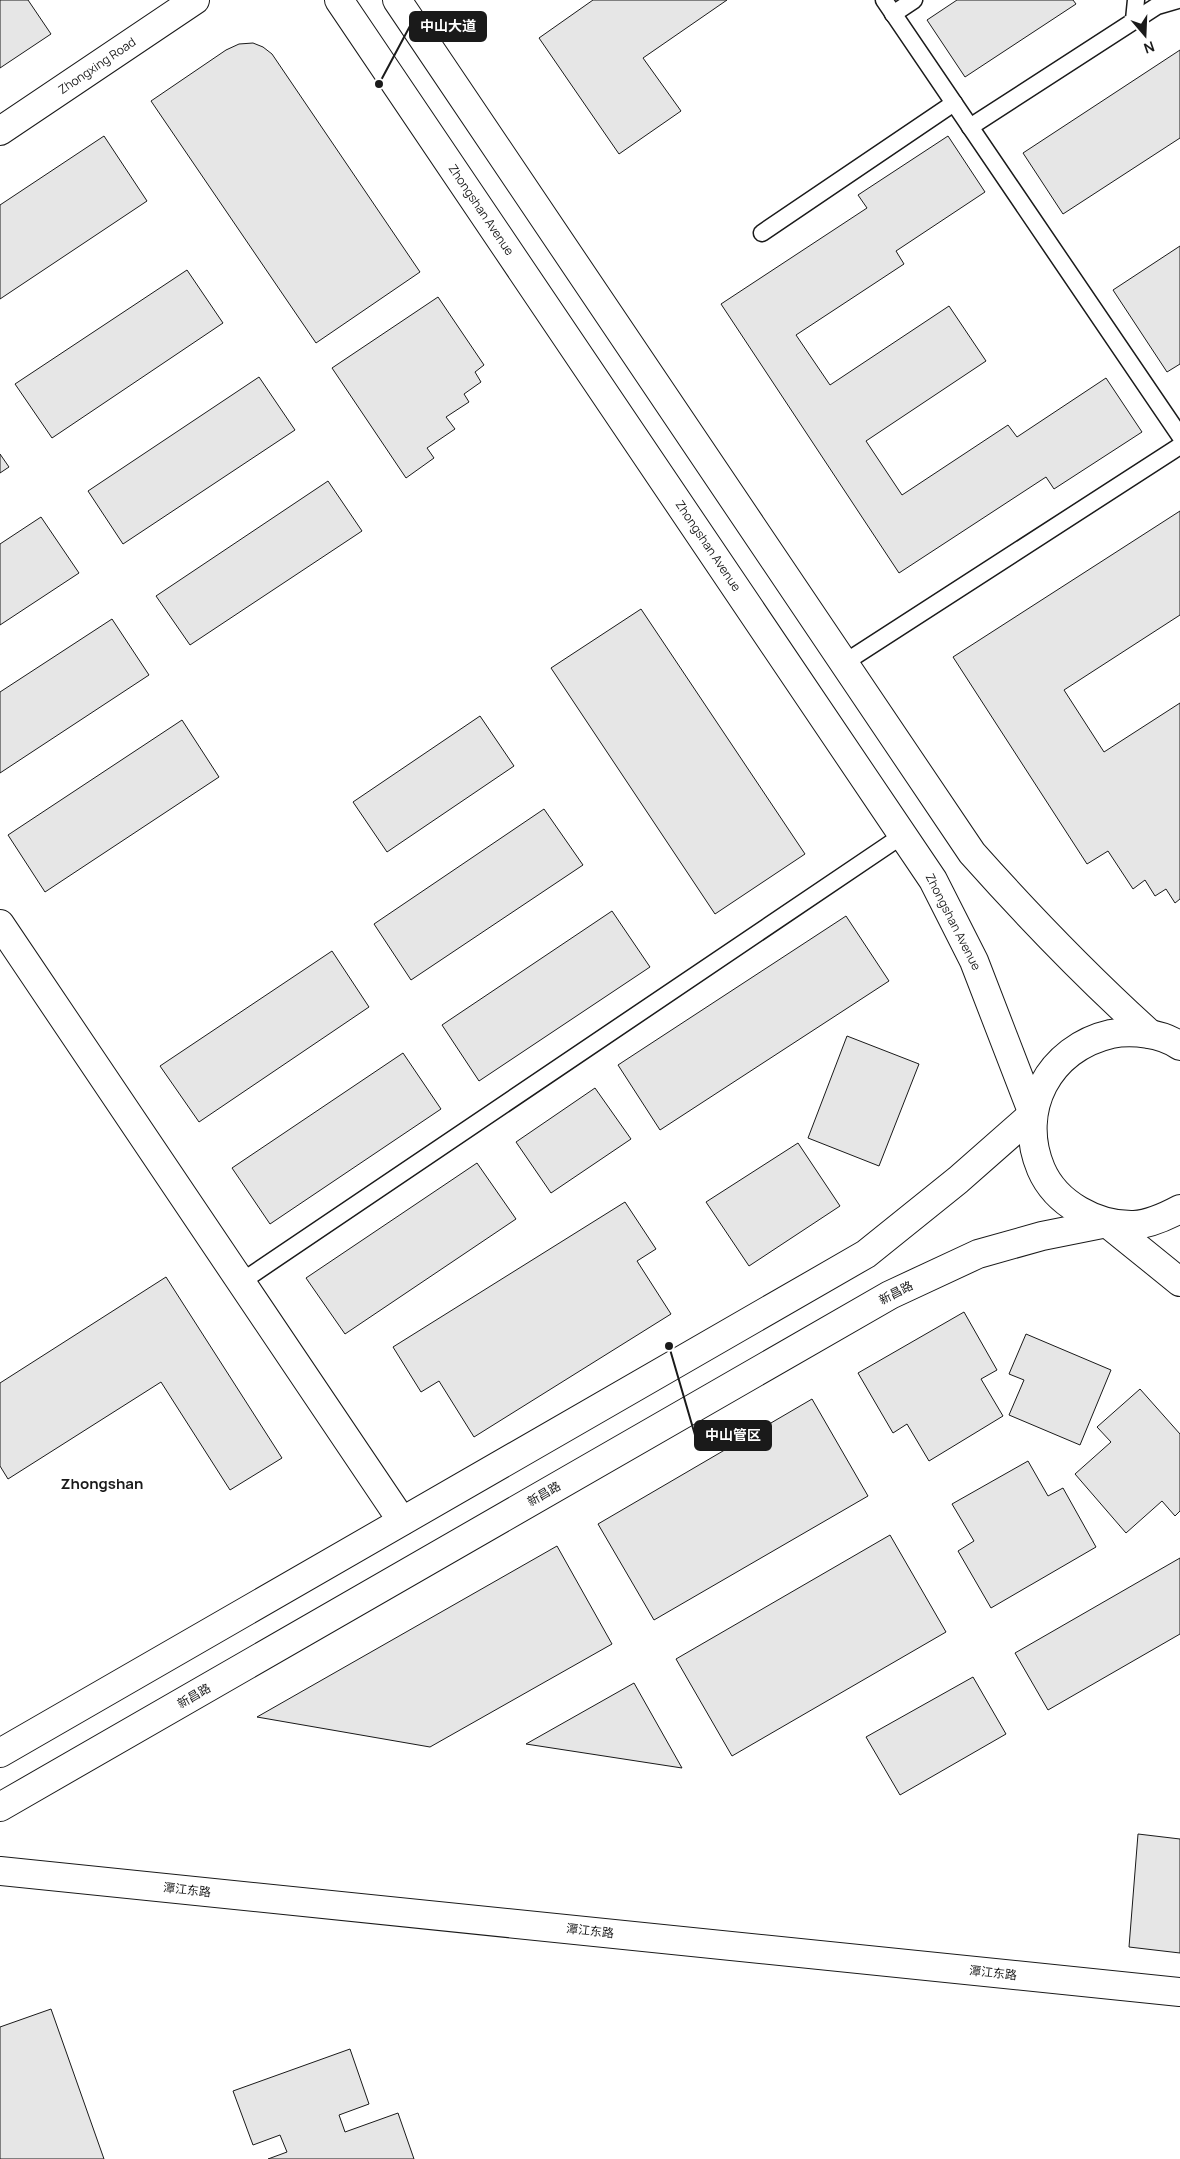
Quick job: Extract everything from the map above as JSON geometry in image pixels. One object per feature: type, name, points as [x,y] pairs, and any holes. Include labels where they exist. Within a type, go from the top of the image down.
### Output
[{"type":"main road","name":"Zhongxing Road","points":[[0,131],[195,0]]},
{"type":"main road","name":"Zhongshan Avenue","points":[[340,0],[933,880],[974,961],[1033,1114]]},
{"type":"main road","points":[[397,0],[972,853],[1021,909],[1072,962],[1150,1034],[1180,1046]]},
{"type":"main road","points":[[0,924],[402,1522]]},
{"type":"main road","points":[[1180,1028],[1150,1034],[1123,1032],[1096,1037],[1072,1050],[1055,1066],[1042,1086],[1033,1114],[1033,1143],[1041,1170],[1058,1194],[1080,1212],[1107,1222],[1134,1225],[1161,1220],[1180,1210]]},
{"type":"main road","points":[[0,1753],[866,1254],[958,1180],[1033,1114]]},
{"type":"main road","points":[[1107,1222],[1180,1282]]},
{"type":"main road","name":"新昌路","points":[[0,1807],[890,1295],[978,1254],[1042,1236],[1107,1222]]},
{"type":"main road","name":"潭江东路","points":[[0,1871],[1180,1992]]},
{"type":"lane","points":[[914,0],[888,7],[1180,436]]},
{"type":"lane","points":[[1134,20],[1136,0]]},
{"type":"lane","points":[[970,127],[1156,6],[1178,0]]},
{"type":"lane","points":[[762,233],[954,104]]},
{"type":"lane","points":[[844,663],[1180,446]]},
{"type":"lane","points":[[241,1282],[903,835]]},
{"type":"building","points":[[0,0],[28,0],[51,34],[0,68]]},
{"type":"building","points":[[593,0],[727,0],[643,58],[681,111],[619,154],[539,38]]},
{"type":"building","points":[[957,0],[1073,0],[1076,4],[965,77],[927,20]]},
{"type":"building","points":[[253,43],[263,47],[272,54],[420,272],[316,343],[151,101],[226,50],[239,44]]},
{"type":"building","points":[[1180,50],[1180,138],[1063,214],[1023,153]]},
{"type":"building","points":[[104,136],[147,201],[0,299],[0,205]]},
{"type":"building","points":[[948,136],[985,192],[896,251],[904,264],[796,335],[830,385],[949,306],[986,361],[866,441],[902,495],[1008,425],[1017,437],[1106,378],[1142,432],[1054,489],[1046,477],[899,573],[721,304],[867,208],[858,195]]},
{"type":"building","points":[[1180,246],[1180,364],[1167,372],[1113,290]]},
{"type":"building","points":[[187,270],[223,323],[52,438],[15,384]]},
{"type":"building","points":[[438,297],[484,365],[475,372],[481,382],[464,394],[469,402],[446,417],[455,429],[427,448],[434,458],[406,478],[332,368]]},
{"type":"building","points":[[259,377],[295,430],[123,544],[88,491]]},
{"type":"building","points":[[0,454],[9,467],[0,473]]},
{"type":"building","points":[[328,481],[362,531],[190,645],[156,596]]},
{"type":"building","points":[[1180,511],[1180,615],[1064,690],[1104,752],[1180,703],[1180,899],[1175,903],[1166,889],[1155,896],[1145,880],[1133,889],[1108,851],[1087,864],[953,657]]},
{"type":"building","points":[[41,517],[79,573],[0,625],[0,544]]},
{"type":"building","points":[[641,609],[805,854],[715,914],[551,668]]},
{"type":"building","points":[[112,619],[149,675],[0,773],[0,692]]},
{"type":"building","points":[[480,716],[514,766],[387,852],[353,802]]},
{"type":"building","points":[[182,720],[219,777],[45,892],[8,835]]},
{"type":"building","points":[[544,809],[583,865],[411,980],[374,924]]},
{"type":"building","points":[[612,911],[650,967],[479,1081],[442,1025]]},
{"type":"building","points":[[846,916],[889,981],[660,1130],[618,1065]]},
{"type":"building","points":[[332,951],[369,1007],[199,1122],[160,1066]]},
{"type":"building","points":[[847,1036],[919,1064],[879,1166],[808,1138]]},
{"type":"building","points":[[403,1053],[441,1109],[270,1224],[232,1168]]},
{"type":"building","points":[[595,1088],[631,1139],[551,1193],[516,1142]]},
{"type":"building","points":[[798,1143],[840,1206],[749,1266],[706,1202]]},
{"type":"building","points":[[477,1163],[516,1219],[345,1334],[306,1278]]},
{"type":"building","points":[[625,1202],[656,1249],[637,1261],[671,1314],[474,1437],[439,1381],[421,1392],[393,1347]]},
{"type":"building","points":[[166,1277],[282,1458],[230,1490],[161,1382],[8,1479],[0,1466],[0,1383]]},
{"type":"building","points":[[964,1312],[997,1370],[981,1379],[1003,1416],[929,1461],[907,1424],[893,1433],[858,1373]]},
{"type":"building","points":[[1026,1334],[1111,1370],[1080,1445],[1009,1415],[1024,1380],[1009,1374]]},
{"type":"building","points":[[1140,1389],[1180,1434],[1180,1511],[1175,1516],[1162,1501],[1126,1533],[1075,1474],[1111,1442],[1097,1427]]},
{"type":"building","points":[[812,1399],[868,1496],[654,1620],[598,1524]]},
{"type":"building","points":[[1028,1461],[1048,1496],[1063,1488],[1096,1547],[991,1608],[958,1551],[974,1541],[952,1504]]},
{"type":"building","points":[[890,1535],[946,1632],[732,1756],[676,1659]]},
{"type":"building","points":[[557,1546],[612,1644],[430,1747],[257,1717]]},
{"type":"building","points":[[1180,1558],[1180,1634],[1048,1710],[1015,1653]]},
{"type":"building","points":[[973,1677],[1006,1734],[900,1795],[866,1737]]},
{"type":"building","points":[[634,1683],[682,1768],[526,1744]]},
{"type":"building","points":[[1138,1834],[1180,1839],[1180,1953],[1129,1947]]},
{"type":"building","points":[[51,2009],[104,2159],[0,2159],[0,2027]]},
{"type":"building","points":[[350,2049],[369,2104],[339,2115],[345,2132],[398,2113],[414,2159],[268,2159],[287,2152],[280,2135],[253,2145],[233,2091]]},
{"type":"place","name":"中山大道","points":[[379,84]]},
{"type":"place","name":"中山管区","points":[[669,1346]]},
{"type":"district","name":"Zhongshan","points":[[102,1484]]}]
